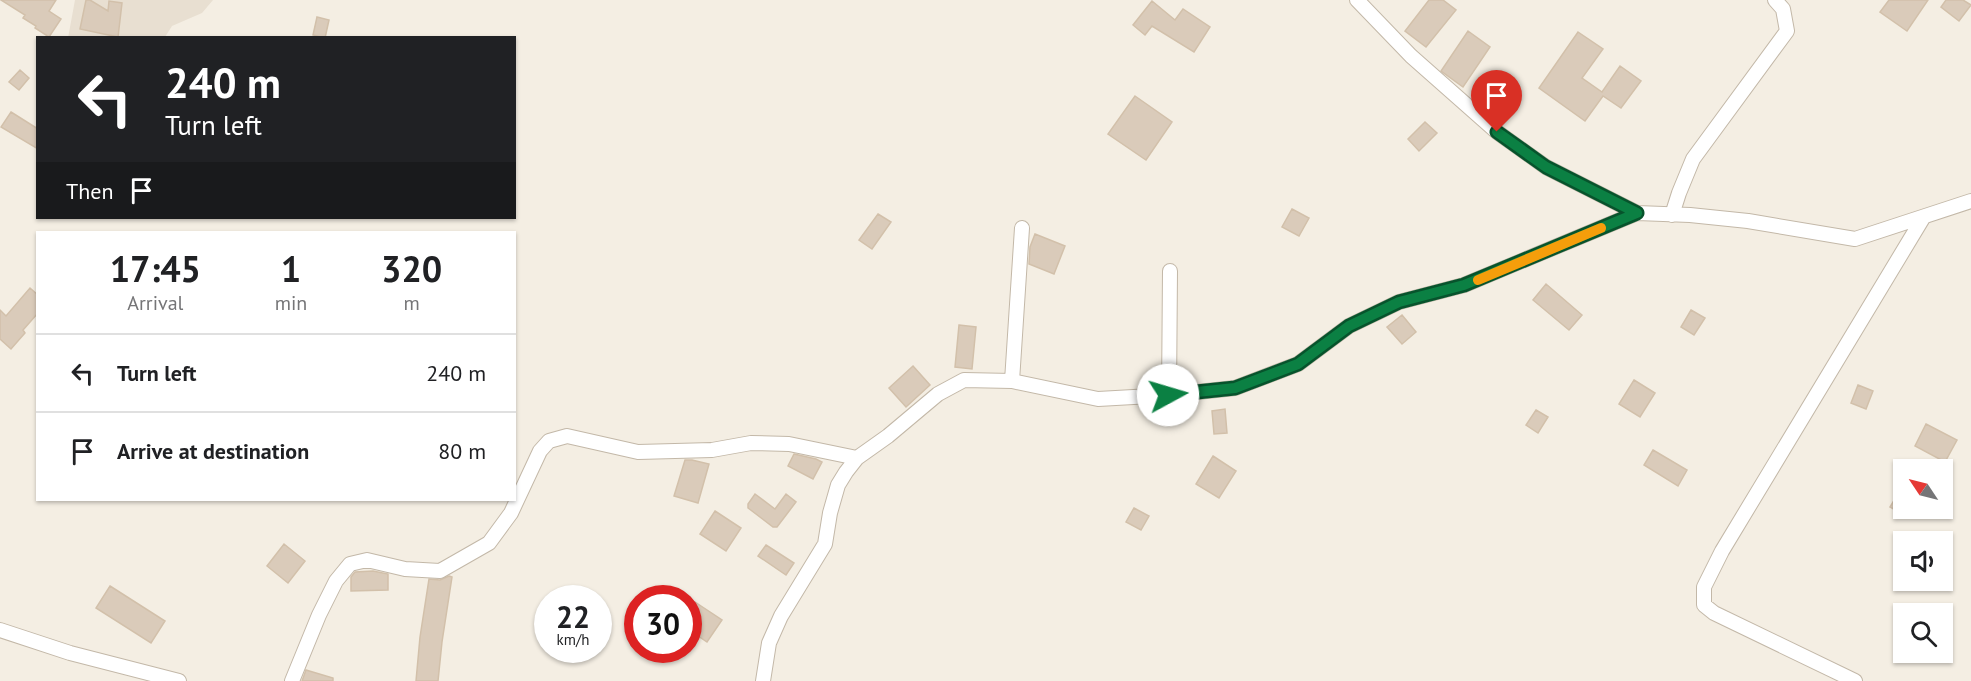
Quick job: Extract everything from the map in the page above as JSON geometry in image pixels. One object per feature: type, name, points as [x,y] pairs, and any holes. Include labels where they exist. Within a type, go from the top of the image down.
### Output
[{"type":"street","points":[[1357,0],[1412,56],[1497,132],[1546,167],[1637,213],[1748,221],[1855,239],[1971,201]]},
{"type":"street","points":[[1672,215],[1678,193],[1693,159],[1787,31],[1783,9],[1775,0]]},
{"type":"street","points":[[763,681],[769,643],[781,616],[825,544],[838,485],[857,458],[888,436],[938,394],[964,380],[1012,381],[1098,399],[1235,388],[1298,364],[1349,326],[1399,302],[1464,285],[1637,213]]},
{"type":"street","points":[[1855,681],[1714,613],[1704,605],[1704,587],[1722,551],[1923,218]]},
{"type":"street","points":[[1012,381],[1022,228]]},
{"type":"street","points":[[1168,395],[1170,271]]},
{"type":"street","points":[[292,681],[319,615],[336,581],[350,564],[367,560],[405,568],[440,571],[489,543],[511,513],[540,451],[549,441],[567,436],[638,452],[712,450],[751,443],[789,444],[857,458]]},
{"type":"street","points":[[0,630],[70,653],[179,681]]},
{"type":"shaded area","points":[[75,0],[213,0],[202,13],[172,26],[166,36],[68,36]]},
{"type":"building","points":[[1,0],[56,0],[49,11],[61,19],[47,36],[23,18],[25,15]]},
{"type":"building","points":[[86,0],[108,11],[109,1],[122,3],[118,36],[80,29]]},
{"type":"building","points":[[1429,0],[1443,0],[1456,10],[1426,47],[1405,31]]},
{"type":"building","points":[[1889,0],[1928,0],[1907,31],[1880,12]]},
{"type":"building","points":[[1946,0],[1963,0],[1971,5],[1959,21],[1941,7]]},
{"type":"building","points":[[1152,1],[1175,20],[1183,9],[1210,27],[1194,52],[1152,26],[1145,35],[1133,25]]},
{"type":"building","points":[[317,17],[329,20],[325,36],[313,35]]},
{"type":"building","points":[[1468,31],[1490,47],[1463,87],[1441,71]]},
{"type":"building","points":[[1578,32],[1603,49],[1582,78],[1602,92],[1620,66],[1641,81],[1621,108],[1603,96],[1585,121],[1539,88]]},
{"type":"building","points":[[20,70],[29,78],[19,90],[9,82]]},
{"type":"building","points":[[1135,96],[1172,122],[1146,160],[1108,134]]},
{"type":"building","points":[[11,112],[36,128],[36,148],[1,127]]},
{"type":"building","points":[[1425,122],[1437,133],[1419,151],[1408,139]]},
{"type":"building","points":[[1292,209],[1309,218],[1299,236],[1282,227]]},
{"type":"building","points":[[878,214],[891,222],[872,249],[859,240]]},
{"type":"building","points":[[1035,234],[1065,246],[1054,274],[1029,264],[1030,247]]},
{"type":"building","points":[[1546,284],[1582,315],[1569,330],[1533,300]]},
{"type":"building","points":[[30,288],[36,293],[36,315],[11,349],[0,339],[0,310],[6,316]]},
{"type":"building","points":[[1691,310],[1705,318],[1694,335],[1681,327]]},
{"type":"building","points":[[1402,315],[1416,332],[1402,344],[1387,327]]},
{"type":"building","points":[[959,325],[976,327],[972,369],[955,367]]},
{"type":"building","points":[[913,366],[930,385],[906,407],[889,388]]},
{"type":"building","points":[[1634,380],[1655,393],[1640,417],[1619,404]]},
{"type":"building","points":[[1858,385],[1873,391],[1866,409],[1851,403]]},
{"type":"building","points":[[1225,409],[1227,433],[1214,434],[1212,411]]},
{"type":"building","points":[[1536,410],[1548,417],[1538,433],[1526,425]]},
{"type":"building","points":[[1926,424],[1957,440],[1947,459],[1939,459],[1915,446]]},
{"type":"building","points":[[1653,450],[1687,470],[1678,486],[1644,465]]},
{"type":"building","points":[[794,454],[822,462],[813,479],[788,466]]},
{"type":"building","points":[[1213,456],[1236,471],[1219,498],[1196,484]]},
{"type":"building","points":[[685,460],[709,464],[698,503],[674,496]]},
{"type":"building","points":[[755,494],[775,509],[786,494],[796,502],[777,527],[773,527],[748,508]]},
{"type":"building","points":[[1134,508],[1149,516],[1141,530],[1126,522]]},
{"type":"building","points":[[715,511],[741,528],[726,551],[700,534]]},
{"type":"building","points":[[284,544],[305,561],[288,583],[267,566]]},
{"type":"building","points":[[766,545],[794,563],[786,575],[758,556]]},
{"type":"building","points":[[373,571],[388,574],[388,590],[351,591],[351,577],[355,572]]},
{"type":"building","points":[[452,577],[438,681],[416,681],[429,579],[440,580]]},
{"type":"building","points":[[110,586],[165,621],[151,643],[96,608]]},
{"type":"building","points":[[702,607],[722,620],[707,642],[702,639]]},
{"type":"building","points":[[306,670],[333,678],[333,681],[302,681]]},
{"type":"slow traffic","points":[[1478,280],[1601,228]]},
{"type":"route","points":[[1168,395],[1235,388],[1298,364],[1349,326],[1399,302],[1464,285],[1637,213],[1546,167],[1497,132]]}]
